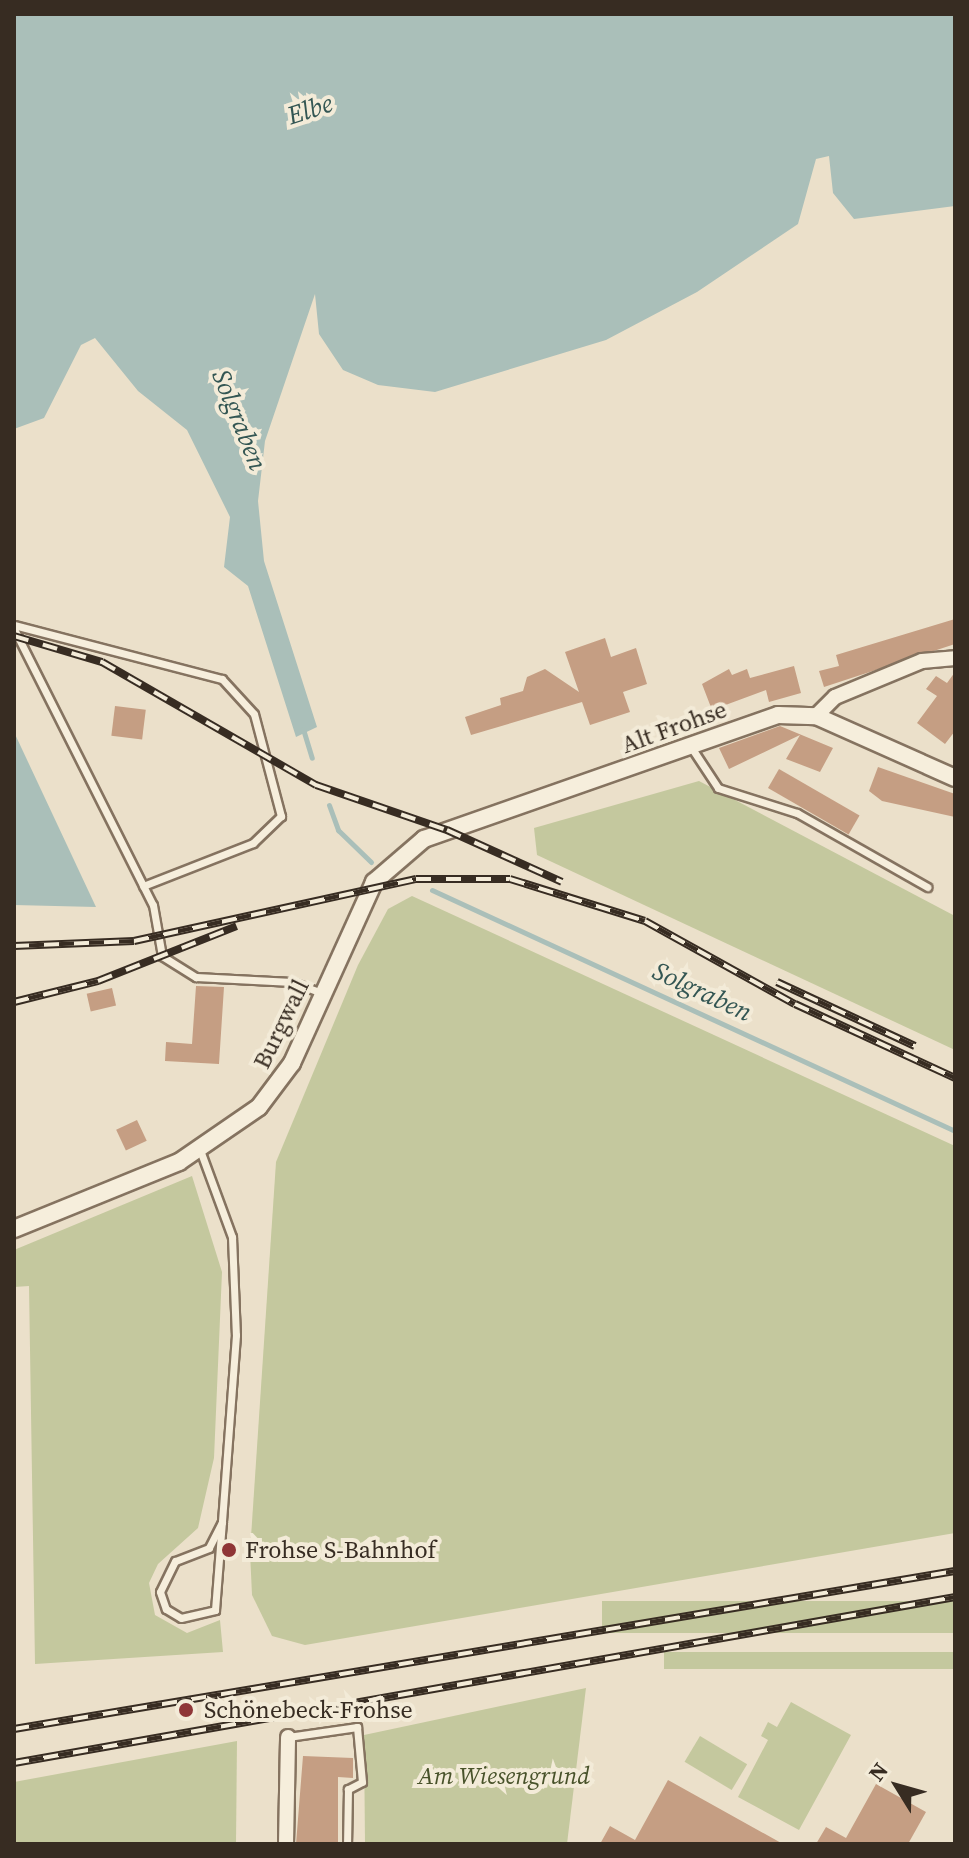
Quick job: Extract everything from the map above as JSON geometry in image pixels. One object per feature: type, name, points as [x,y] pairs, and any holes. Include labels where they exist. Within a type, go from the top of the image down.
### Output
[{"type":"street","points":[[816,716],[835,697],[922,661],[955,658]]},
{"type":"street","name":"Alt Frohse","points":[[407,848],[778,715],[816,716],[955,778]]},
{"type":"street","name":"Burgwall","points":[[14,1229],[200,1150],[277,1087],[324,994],[374,882],[407,848]]},
{"type":"street","points":[[286,1844],[288,1737]]},
{"type":"lane","points":[[14,627],[222,679],[254,714],[281,816],[253,843],[143,886]]},
{"type":"lane","points":[[14,627],[143,886],[162,956],[196,977],[292,982],[324,994]]},
{"type":"lane","points":[[691,747],[718,788],[797,813],[927,887]]},
{"type":"lane","points":[[200,1150],[232,1237],[237,1280],[222,1522],[215,1610],[181,1618],[166,1609],[164,1577],[175,1561],[209,1548],[222,1522]]},
{"type":"lane","points":[[288,1737],[357,1727],[362,1782],[348,1789],[347,1844]]},
{"type":"green space","points":[[699,781],[955,916],[955,1050],[537,855],[534,828]]},
{"type":"green space","points":[[412,896],[955,1146],[955,1533],[305,1645],[272,1636],[252,1595],[250,1552],[276,1162],[358,965],[388,909]]},
{"type":"green space","points":[[192,1176],[222,1272],[214,1458],[198,1528],[158,1564],[149,1583],[155,1615],[187,1633],[220,1620],[223,1652],[35,1664],[29,1286],[14,1287],[14,1250]]},
{"type":"green space","points":[[602,1601],[955,1601],[955,1633],[602,1633]]},
{"type":"green space","points":[[664,1652],[955,1652],[955,1669],[664,1669]]},
{"type":"green space","name":"Am Wiesengrund","points":[[586,1688],[567,1844],[365,1844],[364,1735]]},
{"type":"green space","points":[[791,1702],[851,1735],[799,1830],[738,1797],[768,1740],[761,1736],[768,1722],[777,1727]]},
{"type":"green space","points":[[700,1736],[747,1764],[732,1790],[685,1762]]},
{"type":"green space","points":[[237,1741],[236,1844],[14,1844],[14,1782]]},
{"type":"water","name":"Elbe","points":[[14,14],[955,14],[955,206],[854,219],[833,193],[829,156],[816,159],[798,224],[697,292],[606,340],[435,392],[378,385],[343,370],[319,334],[315,294],[265,441],[258,501],[264,561],[317,727],[296,737],[248,586],[224,567],[230,517],[187,430],[138,391],[95,338],[81,345],[44,418],[14,429]]},
{"type":"water","points":[[14,732],[96,907],[14,905]]},
{"type":"building","points":[[955,619],[955,644],[824,687],[819,671],[839,666],[836,655]]},
{"type":"building","points":[[605,638],[611,657],[636,648],[647,684],[623,692],[630,712],[590,725],[582,702],[471,735],[465,717],[501,705],[500,698],[523,691],[527,677],[545,669],[579,692],[565,652]]},
{"type":"building","points":[[794,666],[801,693],[769,702],[766,690],[712,710],[702,684],[729,669],[732,675],[747,669],[750,678]]},
{"type":"building","points":[[955,672],[955,731],[945,744],[917,723],[937,696],[926,689],[936,676],[947,683]]},
{"type":"building","points":[[115,706],[146,710],[142,740],[111,736]]},
{"type":"building","points":[[780,726],[833,748],[820,772],[786,759],[800,735],[729,769],[719,748]]},
{"type":"building","points":[[878,767],[955,794],[955,817],[882,801],[869,791]]},
{"type":"building","points":[[779,769],[860,816],[849,835],[768,788]]},
{"type":"building","points":[[196,986],[224,987],[219,1064],[165,1061],[166,1042],[192,1044]]},
{"type":"building","points":[[112,988],[116,1006],[91,1011],[87,994]]},
{"type":"building","points":[[137,1120],[147,1141],[126,1151],[116,1130]]},
{"type":"building","points":[[303,1756],[353,1758],[353,1778],[338,1777],[338,1844],[296,1844]]},
{"type":"building","points":[[668,1780],[783,1844],[600,1844],[610,1826],[635,1840]]},
{"type":"building","points":[[876,1784],[926,1812],[908,1844],[816,1844],[826,1827],[846,1838]]},
{"type":"waterway","name":"Solgraben","points":[[303,729],[312,758]]},
{"type":"waterway","name":"Solgraben","points":[[329,805],[338,830],[371,862]]},
{"type":"waterway","name":"Solgraben","points":[[432,890],[955,1131]]},
{"type":"railway","points":[[14,636],[102,662],[316,785],[447,830],[562,882]]},
{"type":"railway","points":[[14,946],[134,941],[416,879],[510,879],[645,921],[795,1004],[955,1078]]},
{"type":"railway","points":[[14,1002],[98,981],[237,926]]},
{"type":"railway","points":[[777,982],[915,1046]]},
{"type":"railway","points":[[14,1729],[955,1571]]},
{"type":"railway","points":[[14,1763],[955,1597]]},
{"type":"place","name":"Frohse S-Bahnhof","points":[[229,1550]]},
{"type":"place","name":"Schönebeck-Frohse","points":[[186,1710]]}]
